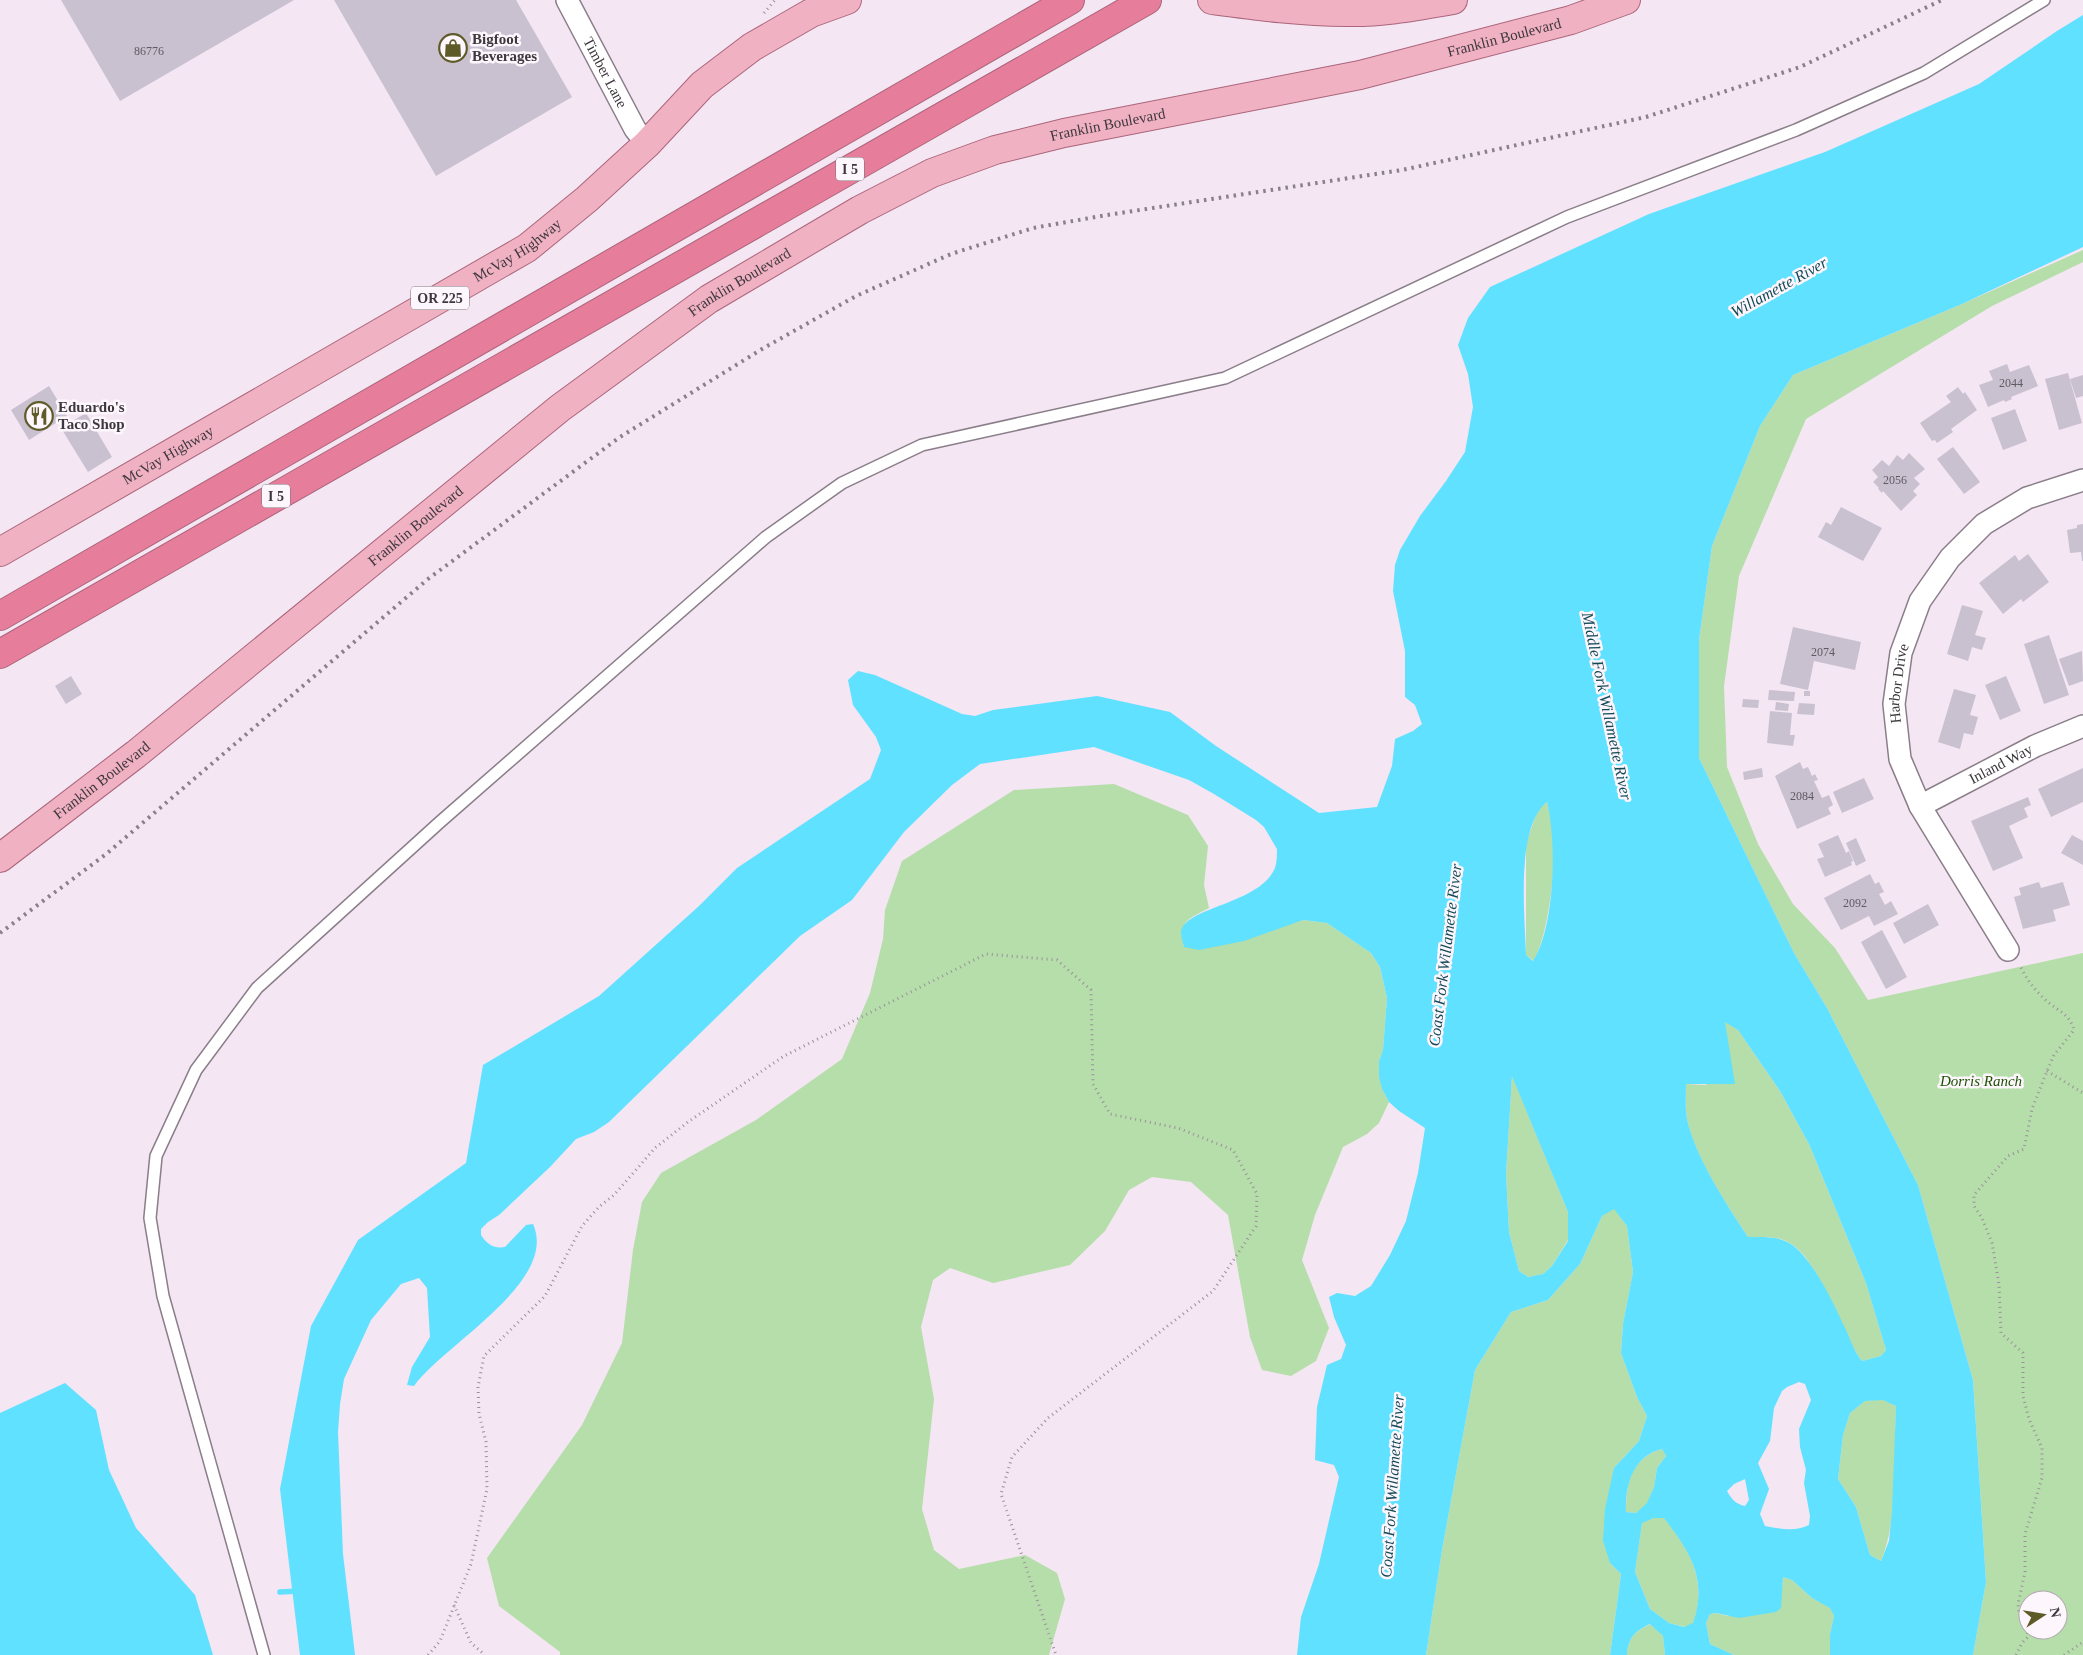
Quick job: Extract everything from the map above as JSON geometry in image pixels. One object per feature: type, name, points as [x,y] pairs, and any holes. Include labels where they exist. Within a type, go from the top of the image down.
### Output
[{"type":"highway","name":"I 5","points":[[0,616],[1070,0]]},
{"type":"highway","name":"I 5","points":[[0,654],[1147,0]]},
{"type":"main road","name":"McVay Highway","points":[[0,552],[527,248],[587,199],[648,144],[702,85],[752,47],[811,12],[846,0]]},
{"type":"main road","points":[[1212,0],[1288,10],[1348,12],[1408,8],[1453,0]]},
{"type":"main road","name":"Franklin Boulevard","points":[[0,858],[136,754],[560,408],[709,299],[868,206],[932,172],[995,150],[1064,133],[1360,75],[1571,20],[1626,0]]},
{"type":"street","name":"Timber Lane","points":[[567,0],[636,129],[648,144]]},
{"type":"street","name":"Harbor Drive","points":[[2008,950],[1920,806],[1900,760],[1894,704],[1901,653],[1920,601],[1950,558],[1984,524],[2027,498],[2083,480]]},
{"type":"street","name":"Inland Way","points":[[1920,806],[2035,746],[2083,726]]},
{"type":"lane","points":[[264,1655],[163,1296],[150,1218],[156,1156],[196,1070],[257,988],[440,822],[766,537],[842,483],[922,445],[1226,378],[1567,217],[1796,130],[1924,73],[2044,0]]},
{"type":"path","points":[[2008,950],[2017,959],[2023,973],[2048,1002],[2067,1015],[2074,1030],[2054,1055],[2047,1071],[2032,1109],[2024,1149],[2008,1156],[1974,1195],[1974,1206],[1982,1218],[1992,1243],[2000,1284],[2002,1333],[2023,1353],[2023,1396],[2029,1419],[2042,1448],[2042,1478],[2025,1534],[2025,1572],[2018,1604],[2019,1614],[2027,1627],[2028,1637],[2022,1643],[2016,1655]]},
{"type":"path","points":[[428,1655],[440,1640],[470,1564],[487,1489],[486,1442],[478,1405],[478,1387],[484,1356],[545,1296],[582,1226],[614,1194],[654,1148],[688,1122],[784,1056],[986,954],[1057,960],[1091,990],[1093,1084],[1110,1114],[1178,1128],[1233,1150],[1257,1194],[1256,1226],[1213,1291],[1048,1418],[1012,1457],[1001,1494],[1056,1655]]},
{"type":"path","points":[[2047,1071],[2083,1093]]},
{"type":"path","points":[[453,1604],[471,1643],[484,1655]]},
{"type":"path","points":[[2064,1655],[2083,1642]]},
{"type":"green space","name":"Dorris Ranch","points":[[2083,250],[2083,262],[1992,306],[1806,419],[1739,576],[1724,686],[1727,767],[1758,844],[1793,904],[1835,948],[1868,1000],[2083,953],[2083,1655],[1973,1655],[1986,1582],[1973,1380],[1918,1185],[1827,1008],[1794,953],[1699,758],[1699,640],[1712,546],[1760,426],[1793,375],[1962,304]]},
{"type":"green space","points":[[1114,784],[1188,815],[1208,846],[1204,885],[1209,908],[1186,922],[1183,931],[1184,947],[1303,920],[1327,923],[1371,953],[1380,967],[1387,998],[1383,1050],[1379,1061],[1382,1089],[1389,1102],[1379,1123],[1367,1134],[1343,1147],[1315,1215],[1302,1260],[1329,1328],[1316,1361],[1291,1376],[1262,1370],[1250,1337],[1228,1215],[1191,1182],[1152,1177],[1129,1190],[1105,1231],[1070,1265],[993,1283],[950,1268],[933,1280],[921,1327],[934,1399],[922,1509],[934,1550],[959,1569],[1025,1555],[1057,1573],[1065,1599],[1049,1655],[560,1655],[560,1652],[499,1606],[487,1558],[582,1425],[622,1343],[633,1250],[642,1202],[661,1173],[756,1120],[842,1059],[870,993],[883,939],[885,910],[902,861],[1014,790]]},
{"type":"green space","points":[[1547,802],[1553,828],[1553,877],[1544,933],[1534,961],[1526,955],[1526,843],[1538,809]]},
{"type":"green space","points":[[1725,1021],[1738,1030],[1780,1091],[1809,1144],[1866,1283],[1886,1350],[1881,1356],[1862,1361],[1854,1349],[1819,1278],[1798,1249],[1786,1241],[1777,1238],[1748,1237],[1712,1180],[1697,1149],[1687,1119],[1686,1084],[1706,1085]]},
{"type":"green space","points":[[1512,1075],[1568,1212],[1568,1240],[1552,1266],[1543,1274],[1528,1277],[1519,1271],[1509,1232],[1506,1174]]},
{"type":"green space","points":[[1614,1208],[1627,1226],[1633,1272],[1623,1324],[1621,1353],[1637,1397],[1647,1416],[1639,1441],[1614,1468],[1610,1563],[1621,1574],[1610,1655],[1426,1655],[1442,1550],[1475,1370],[1511,1312],[1548,1300],[1580,1264],[1602,1216]]},
{"type":"green space","points":[[1883,1399],[1896,1406],[1893,1506],[1887,1544],[1881,1561],[1870,1555],[1856,1507],[1838,1479],[1843,1435],[1850,1413],[1865,1401]]},
{"type":"green space","points":[[1662,1449],[1666,1456],[1657,1468],[1654,1487],[1647,1504],[1636,1513],[1626,1512],[1627,1491],[1632,1473],[1643,1459]]},
{"type":"green space","points":[[1664,1517],[1689,1554],[1697,1580],[1697,1608],[1693,1624],[1685,1627],[1669,1623],[1650,1609],[1635,1572],[1642,1522]]},
{"type":"green space","points":[[1783,1577],[1792,1580],[1812,1598],[1830,1607],[1834,1616],[1830,1634],[1830,1655],[1734,1655],[1710,1644],[1706,1623],[1710,1614],[1715,1613],[1728,1616],[1782,1589]]},
{"type":"green space","points":[[1651,1624],[1663,1636],[1665,1655],[1627,1655],[1633,1636]]},
{"type":"water","points":[[2083,15],[2083,247],[1962,304],[1793,375],[1760,426],[1712,546],[1699,640],[1699,758],[1794,953],[1827,1008],[1918,1185],[1973,1380],[1986,1582],[1973,1655],[1830,1655],[1830,1634],[1834,1616],[1830,1608],[1812,1598],[1792,1580],[1783,1577],[1781,1608],[1776,1612],[1739,1618],[1716,1613],[1710,1614],[1706,1623],[1710,1644],[1734,1655],[1665,1655],[1663,1636],[1650,1624],[1640,1629],[1633,1636],[1627,1655],[1610,1655],[1621,1574],[1610,1563],[1603,1541],[1605,1509],[1614,1468],[1639,1441],[1647,1416],[1637,1397],[1621,1353],[1623,1324],[1633,1272],[1627,1226],[1614,1209],[1602,1216],[1580,1264],[1548,1300],[1511,1312],[1475,1370],[1442,1550],[1426,1655],[1297,1655],[1301,1617],[1319,1564],[1339,1477],[1334,1465],[1315,1460],[1317,1407],[1327,1365],[1341,1359],[1346,1345],[1334,1317],[1329,1297],[1337,1293],[1355,1296],[1371,1286],[1390,1255],[1406,1221],[1418,1173],[1425,1128],[1389,1102],[1382,1089],[1379,1077],[1379,1061],[1383,1050],[1387,998],[1380,967],[1371,953],[1327,923],[1303,920],[1244,941],[1199,950],[1184,947],[1181,932],[1185,924],[1208,910],[1254,890],[1267,880],[1275,868],[1277,849],[1264,827],[1256,820],[1189,780],[1094,747],[980,764],[952,785],[904,832],[852,900],[800,936],[609,1122],[594,1132],[576,1139],[550,1167],[499,1215],[481,1229],[481,1235],[488,1243],[494,1246],[505,1247],[526,1225],[533,1224],[537,1246],[529,1268],[514,1290],[494,1311],[414,1386],[407,1385],[412,1367],[430,1337],[427,1288],[419,1278],[401,1284],[371,1320],[344,1379],[340,1404],[338,1432],[343,1554],[355,1655],[300,1655],[280,1489],[311,1326],[358,1240],[466,1163],[483,1065],[599,996],[699,906],[737,868],[870,779],[881,750],[876,737],[853,705],[848,680],[858,671],[875,675],[962,714],[975,716],[993,710],[1097,696],[1170,712],[1216,746],[1319,813],[1377,807],[1392,766],[1395,739],[1413,731],[1422,724],[1415,705],[1405,697],[1405,651],[1393,591],[1395,565],[1400,550],[1420,516],[1465,452],[1473,407],[1468,374],[1458,345],[1468,318],[1490,287],[1649,214],[1825,152],[1979,84]],"holes":[[[1547,802],[1553,860],[1550,906],[1546,927],[1533,961],[1526,955],[1524,896],[1526,851],[1530,831],[1537,814]],[[1725,1022],[1738,1030],[1780,1091],[1809,1144],[1866,1283],[1886,1350],[1881,1356],[1862,1361],[1819,1277],[1794,1246],[1776,1238],[1748,1237],[1704,1165],[1697,1149],[1687,1119],[1686,1084],[1735,1084]],[[1512,1076],[1568,1212],[1568,1241],[1552,1266],[1543,1274],[1528,1277],[1519,1271],[1509,1232],[1506,1174]],[[1799,1382],[1805,1384],[1811,1400],[1799,1429],[1800,1447],[1806,1470],[1804,1483],[1810,1516],[1809,1525],[1793,1529],[1765,1526],[1760,1514],[1769,1489],[1758,1463],[1770,1441],[1774,1408],[1782,1391]],[[1883,1400],[1896,1406],[1892,1511],[1889,1541],[1881,1561],[1870,1555],[1856,1507],[1838,1479],[1843,1435],[1850,1413],[1865,1401]],[[1662,1449],[1666,1456],[1657,1468],[1654,1487],[1647,1503],[1636,1513],[1626,1512],[1629,1482],[1644,1458]],[[1745,1479],[1749,1500],[1745,1506],[1739,1504],[1727,1491],[1734,1484]],[[1654,1518],[1664,1518],[1682,1543],[1694,1567],[1698,1593],[1693,1623],[1684,1627],[1669,1623],[1650,1609],[1635,1572],[1642,1523]]]},
{"type":"water","points":[[65,1383],[96,1410],[109,1470],[136,1528],[195,1595],[213,1655],[0,1655],[0,1413]]},
{"type":"building","points":[[61,0],[294,0],[120,101]]},
{"type":"building","name":"Bigfoot Beverages","points":[[334,0],[516,0],[572,97],[436,176]]},
{"type":"building","points":[[2007,364],[2010,372],[2029,365],[2038,386],[2011,397],[2012,399],[2005,402],[2004,400],[1988,407],[1979,385],[1993,380],[1989,371]]},
{"type":"building","points":[[2068,373],[2082,423],[2059,430],[2045,379]]},
{"type":"building","points":[[2083,375],[2083,396],[2076,398],[2070,379]]},
{"type":"building","points":[[49,386],[67,416],[29,440],[11,410]]},
{"type":"building","points":[[1958,387],[1963,394],[1965,392],[1977,410],[1951,429],[1953,432],[1937,443],[1935,440],[1932,441],[1920,423],[1951,402],[1946,396]]},
{"type":"building","points":[[2015,409],[2027,441],[2003,450],[1991,418]]},
{"type":"building","points":[[86,413],[112,457],[88,472],[61,428]]},
{"type":"building","points":[[1953,447],[1980,482],[1964,494],[1937,459]]},
{"type":"building","points":[[1909,453],[1925,469],[1914,478],[1920,484],[1913,491],[1917,495],[1901,511],[1873,482],[1878,477],[1872,470],[1882,460],[1889,466],[1897,455],[1903,460]]},
{"type":"building","points":[[1841,507],[1882,528],[1863,561],[1818,537],[1826,522],[1831,525]]},
{"type":"building","points":[[2083,524],[2082,561],[2081,552],[2070,553],[2067,530],[2077,528],[2077,525]]},
{"type":"building","points":[[2028,554],[2049,582],[2023,602],[2021,599],[2003,614],[1979,583],[2015,555],[2019,561]]},
{"type":"building","points":[[1962,605],[1983,611],[1975,635],[1986,638],[1982,650],[1972,647],[1968,661],[1947,654]]},
{"type":"building","points":[[1793,627],[1861,642],[1855,670],[1814,661],[1808,690],[1780,684]]},
{"type":"building","points":[[2049,635],[2069,695],[2044,704],[2024,644]]},
{"type":"building","points":[[2082,651],[2083,681],[2069,686],[2059,659]]},
{"type":"building","points":[[71,676],[82,694],[66,704],[55,686]]},
{"type":"building","points":[[2006,676],[2021,711],[2000,720],[1985,685]]},
{"type":"building","points":[[1954,689],[1976,695],[1970,715],[1978,717],[1973,735],[1964,733],[1960,749],[1938,742]]},
{"type":"building","points":[[1769,690],[1795,692],[1794,701],[1768,700]]},
{"type":"building","points":[[1804,691],[1810,691],[1810,696],[1804,696]]},
{"type":"building","points":[[1743,699],[1759,700],[1758,708],[1742,707]]},
{"type":"building","points":[[1776,702],[1789,704],[1788,711],[1775,710]]},
{"type":"building","points":[[1799,703],[1815,704],[1814,715],[1797,714]]},
{"type":"building","points":[[1770,711],[1792,713],[1790,735],[1795,735],[1793,746],[1767,743]]},
{"type":"building","points":[[1800,762],[1803,769],[1808,767],[1812,776],[1815,774],[1818,780],[1814,781],[1822,798],[1829,795],[1833,805],[1828,808],[1831,814],[1797,829],[1775,776]]},
{"type":"building","points":[[1762,768],[1763,777],[1744,780],[1743,772]]},
{"type":"building","points":[[2083,768],[2083,802],[2051,817],[2038,789]]},
{"type":"building","points":[[1864,778],[1874,799],[1842,813],[1833,792]]},
{"type":"building","points":[[2028,797],[2031,805],[2024,808],[2028,817],[2009,826],[2023,858],[1993,871],[1971,821]]},
{"type":"building","points":[[1838,835],[1846,853],[1849,851],[1853,861],[1851,862],[1852,865],[1825,877],[1817,859],[1824,857],[1818,844]]},
{"type":"building","points":[[2072,835],[2083,841],[2083,865],[2061,853]]},
{"type":"building","points":[[1856,838],[1866,861],[1856,866],[1846,843]]},
{"type":"building","points":[[1870,874],[1875,884],[1879,882],[1884,892],[1879,894],[1885,905],[1891,901],[1898,914],[1874,926],[1869,916],[1841,930],[1824,898]]},
{"type":"building","points":[[2039,882],[2041,888],[2063,882],[2070,905],[2053,910],[2056,921],[2023,929],[2014,897],[2021,895],[2019,888]]},
{"type":"building","points":[[1928,904],[1939,925],[1904,944],[1893,923]]},
{"type":"building","points":[[1882,930],[1907,977],[1886,989],[1861,942]]},
{"type":"waterway","points":[[280,1592],[298,1591]]},
{"type":"railway","points":[[0,933],[105,855],[428,579],[620,437],[762,349],[856,296],[951,254],[1033,228],[1402,170],[1646,117],[1800,67],[1942,0]]},
{"type":"place","name":"Bigfoot Beverages","points":[[453,48]]},
{"type":"place","name":"Eduardo's Taco Shop","points":[[39,416]]},
{"type":"water label","name":"Willamette River","points":[[1779,287]]},
{"type":"water label","name":"Middle Fork Willamette River","points":[[1607,706]]},
{"type":"water label","name":"Coast Fork Willamette River","points":[[1445,955]]},
{"type":"water label","name":"Coast Fork Willamette River","points":[[1392,1486]]}]
